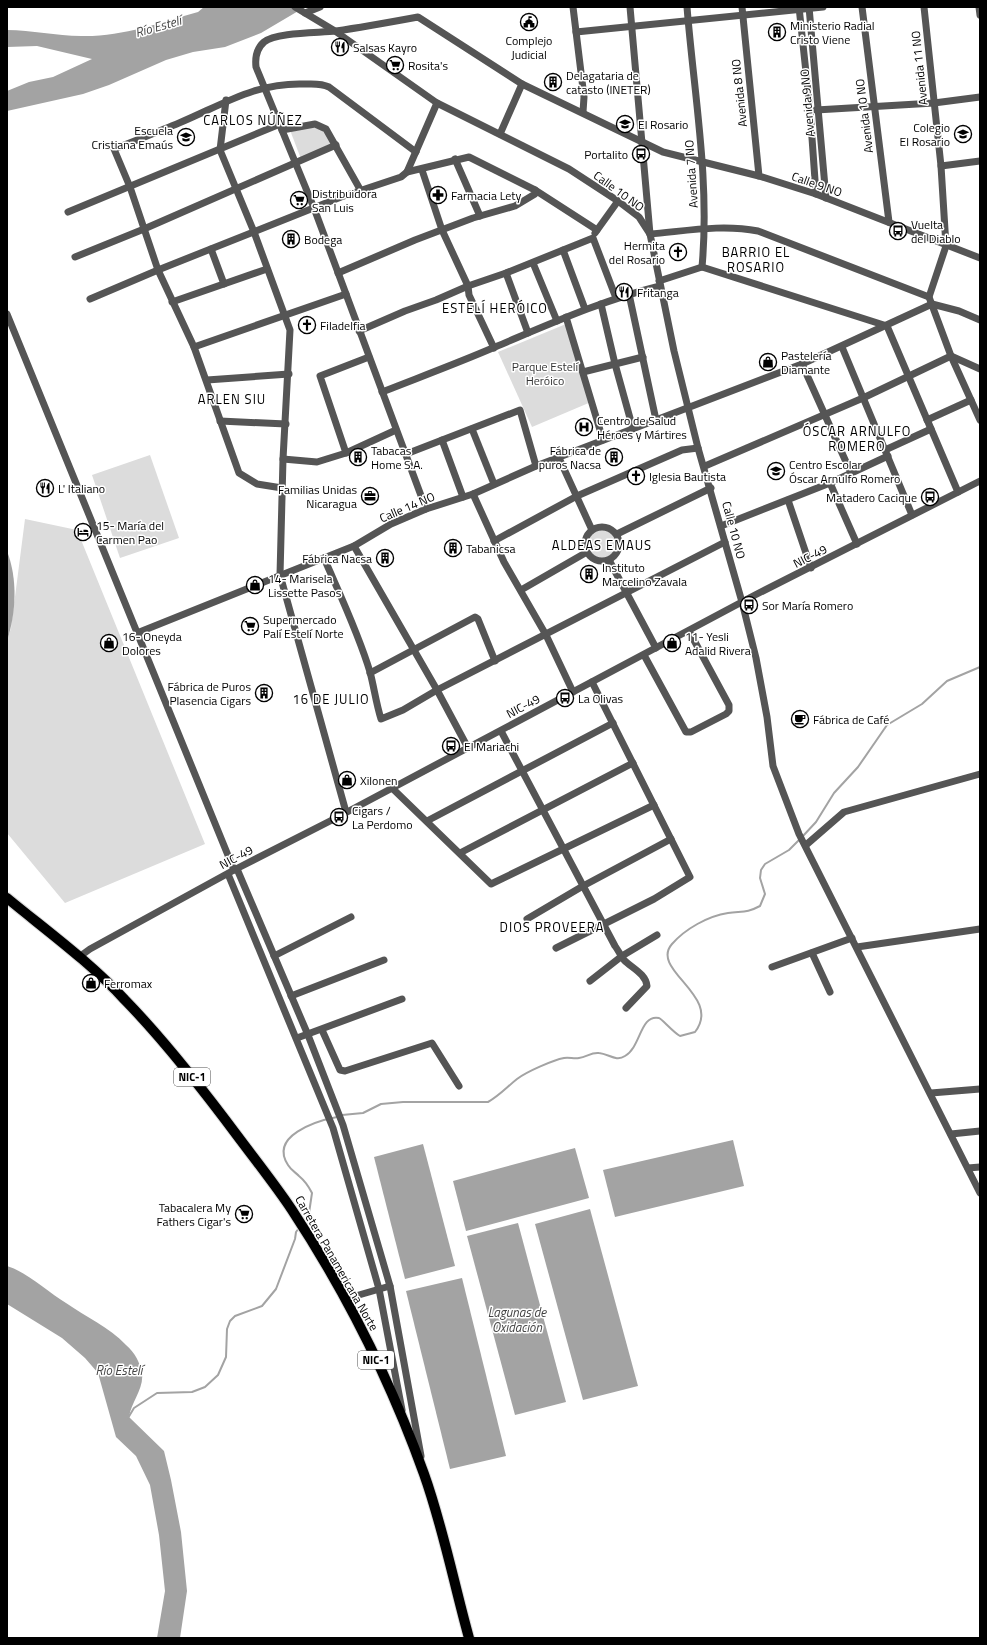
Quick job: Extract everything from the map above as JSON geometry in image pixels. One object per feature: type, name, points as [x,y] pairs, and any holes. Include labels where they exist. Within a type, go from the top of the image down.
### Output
[{"type":"highway","name":"Carretera Panamericana Norte","points":[[7,898],[79,956],[124,999],[200,1087],[291,1209],[308,1236],[345,1299],[383,1375],[424,1473],[469,1638]]},
{"type":"street","name":"Calle 10 NO","points":[[295,7],[335,31],[437,103],[569,169],[618,201],[639,217],[650,234],[698,448],[705,466],[742,602],[762,688],[773,766],[799,834],[931,1093],[980,1193]]},
{"type":"street","points":[[305,13],[320,7]]},
{"type":"street","points":[[573,7],[584,97],[583,112]]},
{"type":"street","points":[[630,7],[650,234],[705,229],[740,228],[758,231],[929,297]]},
{"type":"street","name":"Avenida 7 NO","points":[[687,7],[702,163],[705,229],[702,267]]},
{"type":"street","name":"Avenida 8 NO","points":[[742,7],[759,176]]},
{"type":"street","points":[[576,32],[742,16],[799,8],[822,7]]},
{"type":"street","name":"Avenida 10 NO","points":[[862,7],[889,222]]},
{"type":"street","name":"Avenida 11 NO","points":[[924,7],[941,166],[946,246]]},
{"type":"street","points":[[979,7],[980,15]]},
{"type":"street","name":"Avenida 9 NO","points":[[799,8],[810,110],[816,194]]},
{"type":"street","name":"Avenida 9 NO","points":[[809,8],[826,198]]},
{"type":"street","name":"Calle 9 NO","points":[[426,509],[314,208],[256,67],[255,59],[257,50],[264,42],[273,37],[335,31],[418,17],[522,84],[583,112],[663,152],[702,163],[759,176],[816,194],[980,258]]},
{"type":"street","points":[[282,488],[257,484],[239,474],[207,380],[194,347],[158,270],[130,187],[114,149],[180,123],[226,100],[264,87],[296,83],[324,84],[416,152]]},
{"type":"street","points":[[500,134],[522,84]]},
{"type":"street","points":[[810,110],[934,103],[980,97]]},
{"type":"street","points":[[226,100],[220,150],[254,232],[290,330],[289,374],[283,459],[280,575],[346,812]]},
{"type":"street","points":[[90,299],[211,248],[314,208],[401,177],[407,172],[437,103]]},
{"type":"street","points":[[68,212],[220,150],[281,127],[315,124],[326,129],[361,191]]},
{"type":"street","points":[[75,257],[144,229],[336,145]]},
{"type":"street","points":[[407,172],[422,170],[455,159],[469,157],[535,190],[597,230]]},
{"type":"street","points":[[455,159],[480,216]]},
{"type":"street","points":[[941,166],[980,161]]},
{"type":"street","points":[[422,170],[442,230],[468,286],[469,295],[494,348]]},
{"type":"street","points":[[338,273],[442,230],[480,216],[515,206],[535,194],[535,190]]},
{"type":"street","points":[[359,331],[405,311],[436,300],[468,286],[533,263],[593,238],[618,201]]},
{"type":"street","points":[[593,238],[616,298]]},
{"type":"street","points":[[946,246],[929,297],[952,356],[980,420]]},
{"type":"street","points":[[211,248],[224,284]]},
{"type":"street","points":[[562,250],[585,309]]},
{"type":"street","points":[[533,263],[557,321]]},
{"type":"street","points":[[382,392],[494,348],[585,309],[660,284],[702,267],[887,326],[958,492]]},
{"type":"street","points":[[172,302],[267,269]]},
{"type":"street","points":[[506,273],[528,333]]},
{"type":"street","points":[[194,347],[346,294]]},
{"type":"street","points":[[629,294],[656,420]]},
{"type":"street","points":[[601,304],[615,364],[633,429]]},
{"type":"street","points":[[932,304],[959,311],[980,320]]},
{"type":"street","name":"Calle 14 NO","points":[[137,633],[354,546],[391,524],[426,509],[473,494],[536,466],[689,406],[802,364],[842,347],[932,304]]},
{"type":"street","points":[[7,314],[233,871],[297,1038],[327,1110],[380,1289],[405,1426]]},
{"type":"street","points":[[566,317],[603,440]]},
{"type":"street","points":[[842,347],[912,515]]},
{"type":"street","points":[[346,452],[320,376],[369,356]]},
{"type":"street","points":[[705,466],[863,398],[908,375],[952,356],[980,369]]},
{"type":"street","points":[[583,372],[643,357]]},
{"type":"street","points":[[802,364],[823,414],[851,473]]},
{"type":"street","points":[[207,380],[289,374]]},
{"type":"street","points":[[927,420],[971,400]]},
{"type":"street","points":[[406,454],[520,410],[536,466]]},
{"type":"street","points":[[220,421],[286,424]]},
{"type":"street","points":[[472,429],[494,484]]},
{"type":"street","points":[[721,526],[830,483],[931,429]]},
{"type":"street","points":[[283,459],[317,462],[346,452],[396,430]]},
{"type":"street","points":[[442,440],[463,497]]},
{"type":"street","points":[[494,541],[577,496],[682,450],[698,448]]},
{"type":"street","points":[[558,458],[592,530]]},
{"type":"street","name":"NIC-49","points":[[79,956],[233,871],[742,602],[980,481]]},
{"type":"street","points":[[830,483],[857,544]]},
{"type":"street","points":[[617,534],[711,488]]},
{"type":"street","points":[[473,494],[494,541],[546,635],[573,692]]},
{"type":"street","points":[[788,500],[811,568]]},
{"type":"street","points":[[606,527],[617,534],[620,541],[619,549],[615,556],[609,560],[604,562],[594,559],[587,552],[585,542],[592,530],[606,527]]},
{"type":"street","points":[[324,558],[358,637],[370,673],[376,704],[381,719],[403,710],[437,690],[725,542]]},
{"type":"street","points":[[354,546],[414,649],[468,748]]},
{"type":"street","points":[[520,590],[587,552]]},
{"type":"street","points":[[609,560],[628,593],[656,648]]},
{"type":"street","points":[[370,673],[475,617],[478,619],[495,661]]},
{"type":"street","points":[[644,654],[686,732],[691,732],[726,714],[729,711],[729,705],[689,631]]},
{"type":"street","points":[[556,948],[654,899],[690,877],[592,682]]},
{"type":"street","points":[[427,821],[613,723]]},
{"type":"street","points":[[501,730],[604,925],[622,956],[644,977],[647,983],[647,986],[626,1008]]},
{"type":"street","points":[[460,853],[633,763]]},
{"type":"street","points":[[804,843],[844,812],[980,774]]},
{"type":"street","points":[[392,788],[491,884],[654,805]]},
{"type":"street","points":[[527,919],[583,886],[671,839]]},
{"type":"street","points":[[233,871],[274,956],[337,1106],[390,1286],[424,1473]]},
{"type":"street","points":[[274,956],[351,917]]},
{"type":"street","points":[[857,947],[980,929]]},
{"type":"street","points":[[590,981],[622,956],[657,935]]},
{"type":"street","points":[[772,967],[852,938]]},
{"type":"street","points":[[812,953],[830,992]]},
{"type":"street","points":[[291,996],[384,960]]},
{"type":"street","points":[[297,1038],[322,1030],[402,999]]},
{"type":"street","points":[[322,1030],[340,1070],[345,1071],[432,1043],[460,1086]]},
{"type":"street","points":[[931,1093],[980,1089]]},
{"type":"street","points":[[951,1134],[980,1131]]},
{"type":"street","points":[[968,1168],[980,1167]]},
{"type":"street","points":[[345,1299],[390,1286]]},
{"type":"green space","points":[[311,127],[324,132],[332,144],[301,159],[290,130]]},
{"type":"green space","name":"Parque Estelí Heróico","points":[[566,324],[591,402],[532,427],[498,352]]},
{"type":"green space","points":[[150,455],[179,538],[120,558],[92,475]]},
{"type":"green space","points":[[25,519],[77,530],[205,844],[65,903],[7,833],[7,641],[11,628]]},
{"type":"green space","points":[[602,530],[612,534],[616,544],[612,554],[602,558],[592,554],[588,544],[592,534]]},
{"type":"water","name":"Río Estelí","points":[[204,7],[305,7],[261,33],[225,47],[193,52],[166,60],[109,85],[83,94],[7,111],[7,91],[29,82],[53,77],[92,59],[37,46],[7,47],[7,30],[72,36],[96,36],[126,32],[169,21],[198,12]]},
{"type":"water","points":[[7,551],[13,573],[14,608],[7,641]]},
{"type":"water","points":[[733,1140],[744,1186],[615,1217],[603,1170]]},
{"type":"water","points":[[423,1144],[455,1266],[405,1279],[374,1157]]},
{"type":"water","points":[[575,1148],[589,1198],[466,1231],[453,1181]]},
{"type":"water","points":[[590,1209],[638,1386],[583,1400],[535,1224]]},
{"type":"water","name":"Lagunas de Oxidación","points":[[518,1223],[566,1402],[515,1415],[467,1236]]},
{"type":"water","name":"Río Estelí","points":[[7,1266],[30,1277],[59,1298],[97,1322],[129,1348],[138,1362],[142,1379],[129,1417],[164,1451],[171,1480],[181,1532],[187,1591],[180,1638],[157,1638],[165,1591],[159,1535],[150,1485],[136,1456],[116,1437],[98,1373],[85,1358],[62,1338],[7,1304]]},
{"type":"water","points":[[462,1278],[506,1456],[450,1469],[406,1291]]},
{"type":"waterway","points":[[803,836],[816,822],[834,793],[858,767],[887,725],[922,704],[947,681],[980,667]]},
{"type":"waterway","points":[[342,1115],[363,1113],[381,1104],[403,1102],[488,1102],[521,1076],[559,1059],[582,1057],[596,1053],[615,1058],[622,1058],[630,1052],[644,1026],[653,1018],[659,1018],[680,1036],[695,1032],[701,1019],[700,1007],[694,995],[670,964],[668,954],[672,944],[683,933],[705,920],[728,913],[748,911],[760,906],[765,894],[760,878],[761,870],[765,864],[789,850],[800,839]]},
{"type":"waterway","points":[[304,1222],[309,1213],[312,1193],[305,1182],[288,1165],[284,1155],[285,1146],[290,1138],[307,1126],[337,1117]]},
{"type":"waterway","points":[[128,1418],[134,1408],[157,1393],[192,1392],[205,1387],[218,1375],[226,1357],[227,1329],[230,1321],[235,1316],[262,1306],[276,1289],[295,1239],[296,1232],[299,1228]]},
{"type":"place","name":"Complejo Judicial","points":[[529,22]]},
{"type":"place","name":"Ministerio Radial Cristo Viene","points":[[777,32]]},
{"type":"place","name":"Salsas Kayro","points":[[340,47]]},
{"type":"place","name":"Rosita's","points":[[395,65]]},
{"type":"place","name":"Delagataria de catasto (INETER)","points":[[553,82]]},
{"type":"place","name":"El Rosario","points":[[625,124]]},
{"type":"place","name":"Colegio El Rosario","points":[[963,134]]},
{"type":"place","name":"Escuela Cristiana Emaús","points":[[186,137]]},
{"type":"place","name":"Portalito","points":[[641,154]]},
{"type":"place","name":"Farmacia Lety","points":[[438,195]]},
{"type":"place","name":"Distribuidora San Luis","points":[[299,200]]},
{"type":"place","name":"Vuelta del Diablo","points":[[898,231]]},
{"type":"place","name":"Bodega","points":[[291,239]]},
{"type":"place","name":"Hermita del Rosario","points":[[678,252]]},
{"type":"place","name":"Fritanga","points":[[624,292]]},
{"type":"place","name":"Filadelfia","points":[[307,325]]},
{"type":"place","name":"Pastelería Diamante","points":[[768,362]]},
{"type":"place","name":"Centro de Salud Héroes y Mártires","points":[[584,427]]},
{"type":"place","name":"Tabacas Home S.A.","points":[[358,457]]},
{"type":"place","name":"Fábrica de puros Nacsa","points":[[614,457]]},
{"type":"place","name":"Centro Escolar Óscar Arnulfo Romero","points":[[776,471]]},
{"type":"place","name":"Iglesia Bautista","points":[[636,476]]},
{"type":"place","name":"L' Italiano","points":[[45,488]]},
{"type":"place","name":"Familias Unidas Nicaragua","points":[[370,496]]},
{"type":"place","name":"Matadero Cacique","points":[[930,497]]},
{"type":"place","name":"15- María del Carmen Pao","points":[[83,532]]},
{"type":"place","name":"Tabanicsa","points":[[453,548]]},
{"type":"place","name":"Fábrica Nacsa","points":[[385,558]]},
{"type":"place","name":"Instituto Marcelino Zavala","points":[[589,574]]},
{"type":"place","name":"14- Marisela Lissette Pasos","points":[[255,585]]},
{"type":"place","name":"Sor María Romero","points":[[749,605]]},
{"type":"place","name":"Supermercado Palí Estelí Norte","points":[[250,626]]},
{"type":"place","name":"16- Oneyda Dolores","points":[[109,643]]},
{"type":"place","name":"11- Yesli Adalid Rivera","points":[[672,643]]},
{"type":"place","name":"Fábrica de Puros Plasencia Cigars","points":[[264,693]]},
{"type":"place","name":"La Olivas","points":[[565,698]]},
{"type":"place","name":"Fábrica de Café","points":[[800,719]]},
{"type":"place","name":"El Mariachi","points":[[451,746]]},
{"type":"place","name":"Xilonen","points":[[347,780]]},
{"type":"place","name":"Cigars / La Perdomo","points":[[339,817]]},
{"type":"place","name":"Ferromax","points":[[91,983]]},
{"type":"place","name":"Tabacalera My Fathers Cigar's","points":[[244,1214]]},
{"type":"district","name":"CARLOS NÚÑEZ","points":[[253,120]]},
{"type":"district","name":"BARRIO EL ROSARIO","points":[[756,260]]},
{"type":"district","name":"ESTELÍ HERÓICO","points":[[495,308]]},
{"type":"district","name":"ARLEN SIU","points":[[232,399]]},
{"type":"district","name":"ÓSCAR ARNULFO ROMERO","points":[[857,438]]},
{"type":"district","name":"ALDEAS EMAUS","points":[[602,545]]},
{"type":"district","name":"16 DE JULIO","points":[[331,699]]},
{"type":"district","name":"DIOS PROVEERA","points":[[552,927]]}]
